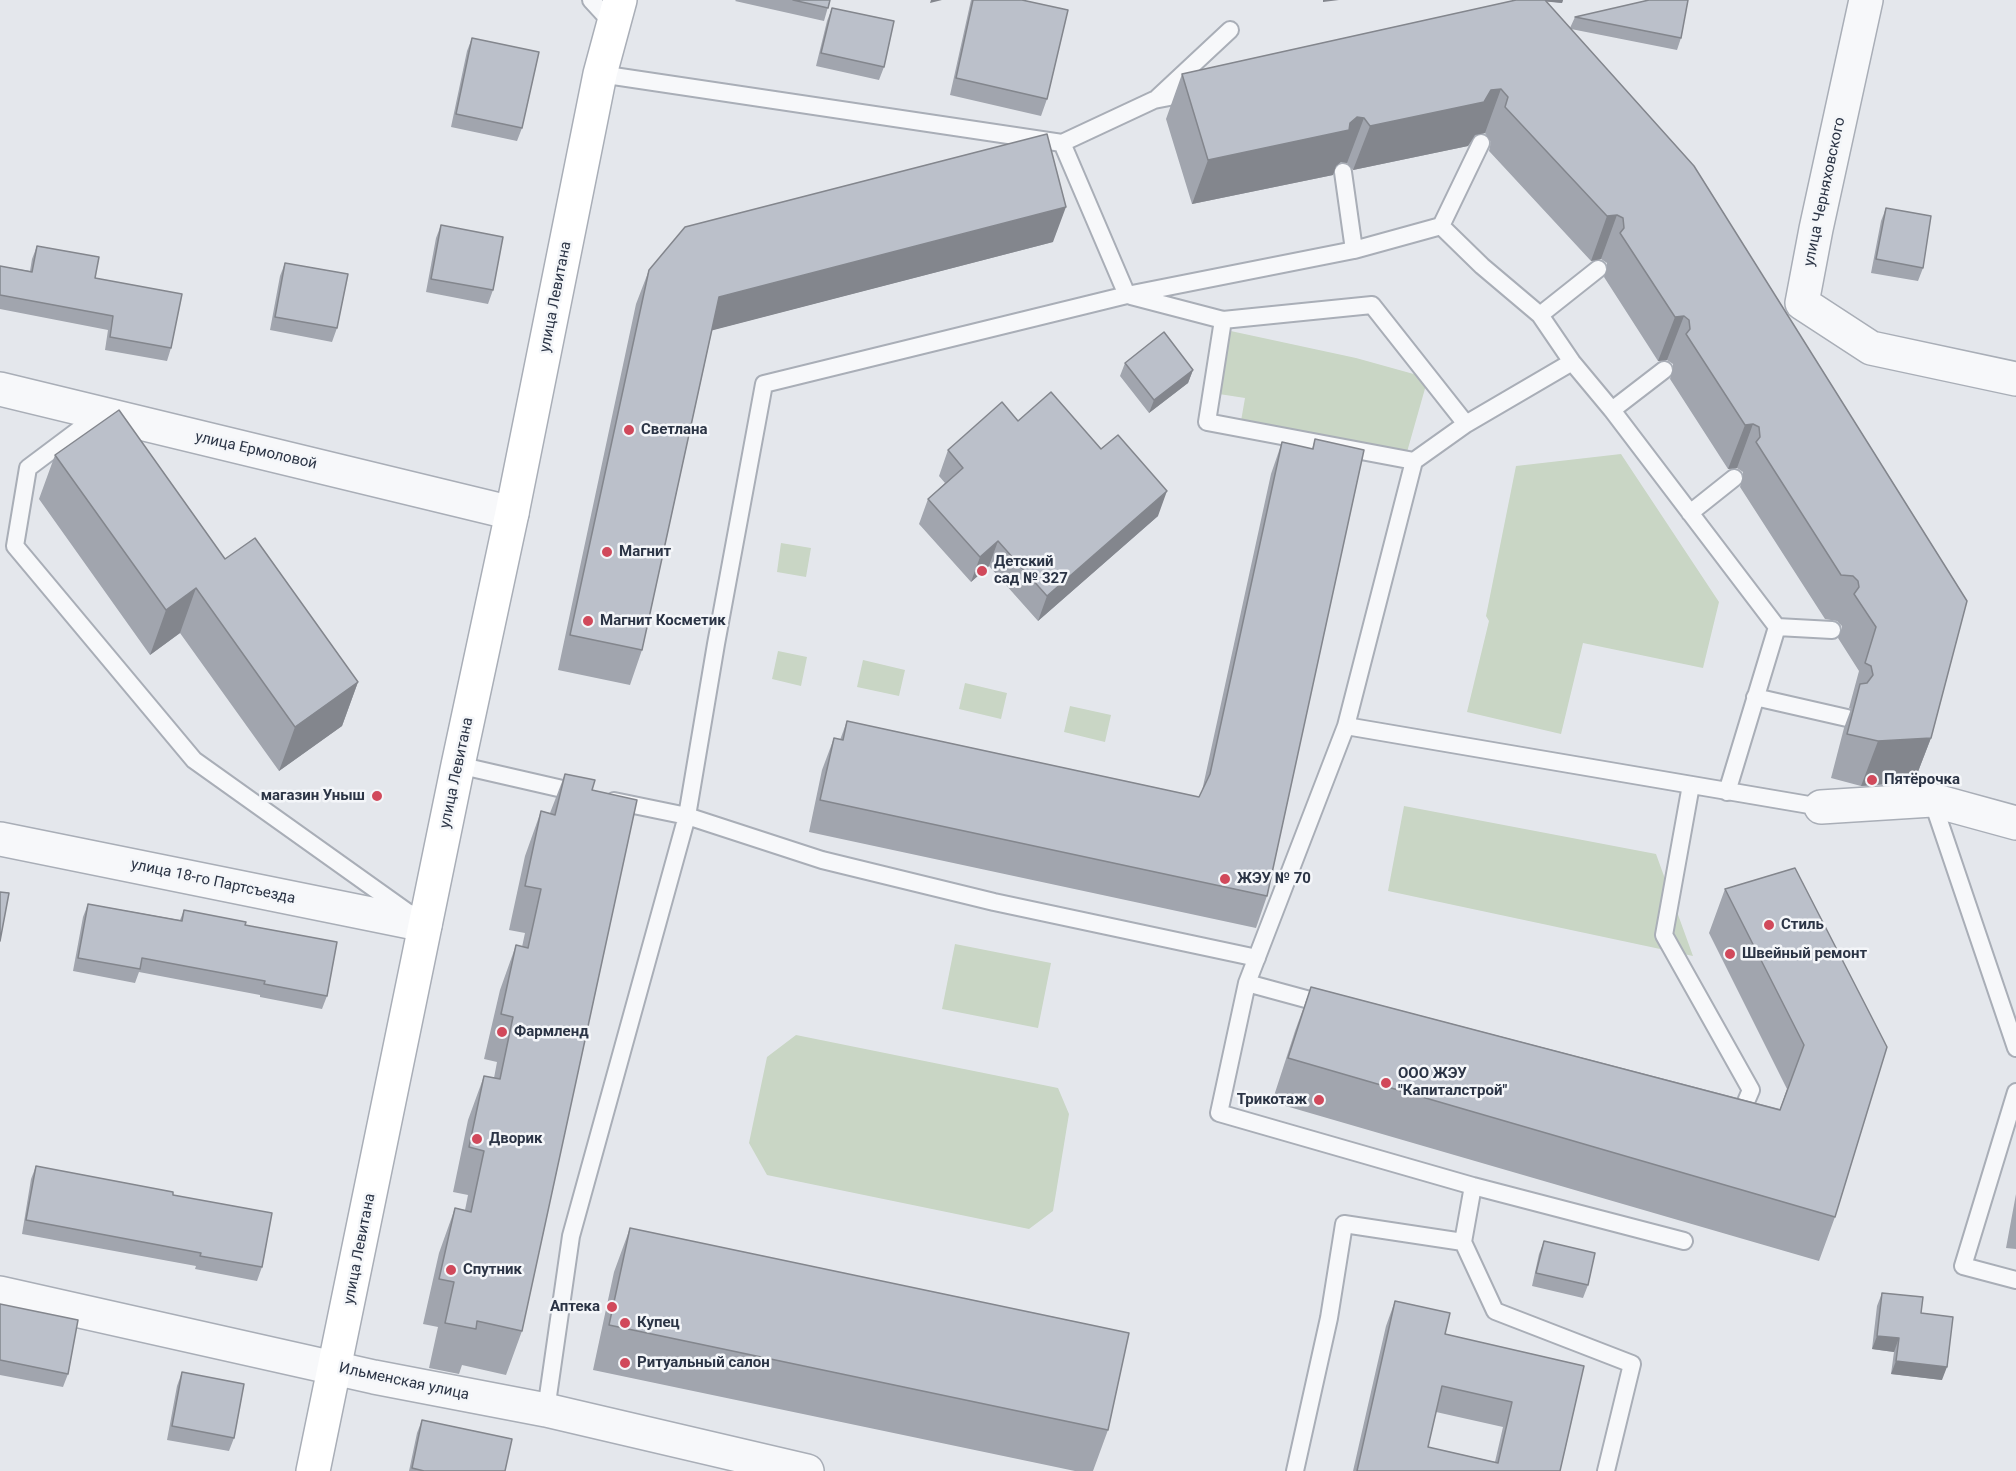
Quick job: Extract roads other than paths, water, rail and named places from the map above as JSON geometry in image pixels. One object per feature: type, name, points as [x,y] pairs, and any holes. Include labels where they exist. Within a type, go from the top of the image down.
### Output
[{"type":"street","name":"улица Черняховского","points":[[1866,0],[1802,303],[1871,348],[2016,379]]},
{"type":"street","name":"улица Левитана","points":[[314,1471],[458,765],[512,513],[600,74],[617,12]]},
{"type":"street","name":"улица Ермоловой","points":[[0,389],[512,513]]},
{"type":"street","points":[[1821,807],[1932,800],[2016,823]]},
{"type":"street","name":"улица 18-го Партсъезда","points":[[0,839],[425,926]]},
{"type":"street","name":"Ильменская улица","points":[[0,1293],[336,1368],[546,1410],[807,1471]]},
{"type":"lane","points":[[591,0],[617,12]]},
{"type":"lane","points":[[1154,100],[1230,30]]},
{"type":"lane","points":[[600,74],[1062,143],[1154,100],[1211,89]]},
{"type":"lane","points":[[1062,143],[1127,295]]},
{"type":"lane","points":[[546,1410],[571,1236],[687,816],[764,384],[1127,295],[1354,250],[1441,225],[1481,143]]},
{"type":"lane","points":[[1343,172],[1354,250]]},
{"type":"lane","points":[[1441,225],[1482,266],[1540,315],[1572,362],[1612,410],[1777,627],[1832,630]]},
{"type":"lane","points":[[1540,315],[1598,269]]},
{"type":"lane","points":[[1127,295],[1223,320],[1372,305],[1466,424]]},
{"type":"lane","points":[[1223,320],[1207,423],[1413,461]]},
{"type":"lane","points":[[1572,362],[1466,424],[1413,461],[1346,726],[1247,983],[1220,1113],[1473,1186],[1684,1240]]},
{"type":"lane","points":[[1612,410],[1664,370]]},
{"type":"lane","points":[[100,414],[28,468],[15,546],[194,760],[425,926]]},
{"type":"lane","points":[[1690,513],[1734,478]]},
{"type":"lane","points":[[1727,792],[1777,627]]},
{"type":"lane","points":[[1755,698],[1846,718]]},
{"type":"lane","points":[[1346,726],[1821,807]]},
{"type":"lane","points":[[458,765],[687,816],[822,860],[994,903],[1257,957]]},
{"type":"lane","points":[[1691,785],[1664,935],[1751,1090],[1739,1118],[1727,1115]]},
{"type":"lane","points":[[1932,800],[2016,1048]]},
{"type":"lane","points":[[1247,983],[1339,1008]]},
{"type":"lane","points":[[2016,1092],[1963,1266],[2016,1280]]},
{"type":"lane","points":[[1473,1186],[1463,1242],[1495,1311],[1632,1364],[1606,1471]]},
{"type":"lane","points":[[1295,1471],[1329,1318],[1344,1224],[1463,1242]]},
{"type":"place","name":"Светлана","points":[[629,430]]},
{"type":"place","name":"Магнит","points":[[607,552]]},
{"type":"place","name":"Детский сад № 327","points":[[982,571]]},
{"type":"place","name":"Магнит Косметик","points":[[588,621]]},
{"type":"place","name":"Пятёрочка","points":[[1872,780]]},
{"type":"place","name":"магазин Уныш","points":[[377,796]]},
{"type":"place","name":"ЖЭУ № 70","points":[[1225,879]]},
{"type":"place","name":"Стиль","points":[[1769,925]]},
{"type":"place","name":"Швейный ремонт","points":[[1730,954]]},
{"type":"place","name":"Фармленд","points":[[502,1032]]},
{"type":"place","name":"ООО ЖЭУ \"Капиталстрой\"","points":[[1386,1083]]},
{"type":"place","name":"Трикотаж","points":[[1319,1100]]},
{"type":"place","name":"Дворик","points":[[477,1139]]},
{"type":"place","name":"Спутник","points":[[451,1270]]},
{"type":"place","name":"Аптека","points":[[612,1307]]},
{"type":"place","name":"Купец","points":[[625,1323]]},
{"type":"place","name":"Ритуальный салон","points":[[625,1363]]}]
